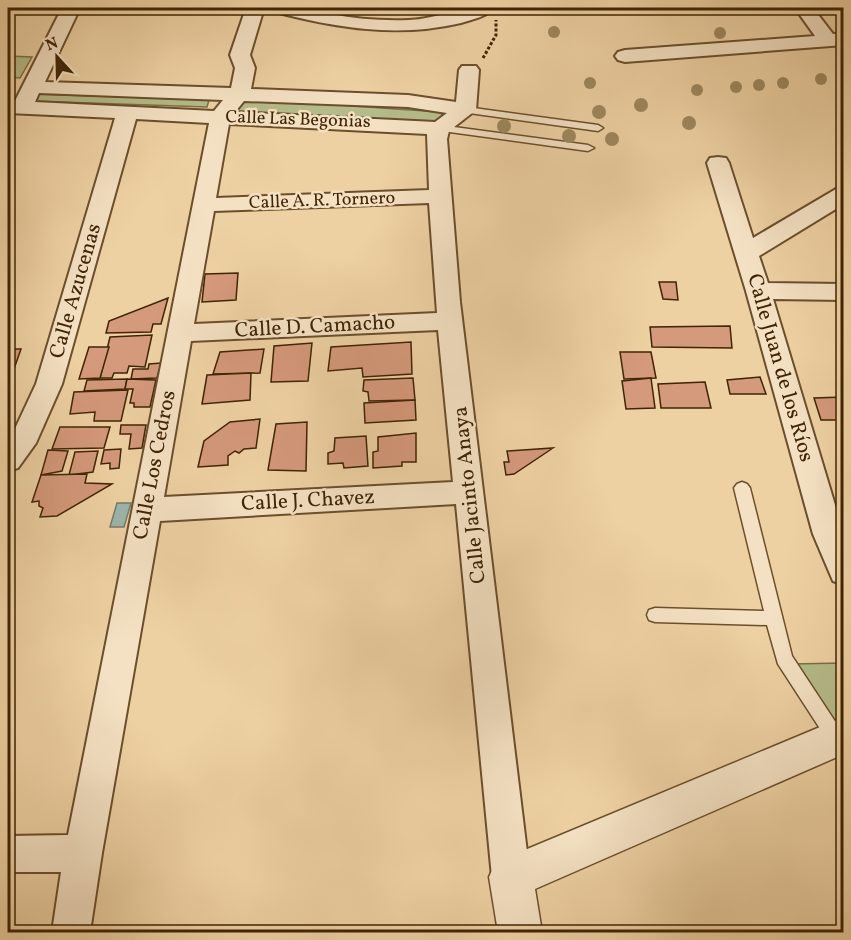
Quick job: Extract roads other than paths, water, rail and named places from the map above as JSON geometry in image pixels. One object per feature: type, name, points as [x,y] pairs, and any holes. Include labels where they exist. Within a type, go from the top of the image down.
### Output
[{"type":"street","points":[[15,107],[31,87],[71,8]]},
{"type":"street","points":[[240,93],[245,68],[240,55],[255,8]]},
{"type":"street","points":[[281,8],[335,21],[402,26],[491,10]]},
{"type":"street","points":[[804,8],[836,40]]},
{"type":"street","points":[[625,56],[836,40]]},
{"type":"street","points":[[439,128],[466,110],[469,70]]},
{"type":"street","name":"Calle Las Begonias","points":[[31,87],[408,101],[466,110]]},
{"type":"street","name":"Calle Los Cedros","points":[[71,933],[83,853],[220,117],[240,93]]},
{"type":"street","name":"Calle Las Begonias","points":[[15,107],[439,128]]},
{"type":"street","name":"Calle Azucenas","points":[[8,460],[26,436],[49,384],[127,114]]},
{"type":"street","name":"Calle Jacinto Anaya","points":[[439,128],[436,139],[450,321],[511,877],[520,933]]},
{"type":"street","name":"Calle Juan de los Ríos","points":[[718,164],[758,291],[828,534],[843,572]]},
{"type":"street","points":[[746,253],[843,194]]},
{"type":"street","name":"Calle A. R. Tornero","points":[[203,205],[440,196]]},
{"type":"street","points":[[758,291],[843,292]]},
{"type":"street","name":"Calle D. Camacho","points":[[180,333],[450,321]]},
{"type":"street","name":"Calle J. Chavez","points":[[146,510],[470,492]]},
{"type":"street","points":[[511,877],[840,736]]},
{"type":"street","points":[[8,854],[83,853]]},
{"type":"lane","name":"Calle Las Begonias","points":[[466,110],[598,128]]},
{"type":"lane","name":"Calle Las Begonias","points":[[439,128],[588,148]]},
{"type":"lane","points":[[742,488],[784,659],[840,736]]},
{"type":"lane","points":[[655,615],[774,618]]},
{"type":"water","points":[[117,503],[131,503],[124,527],[110,527]]}]
